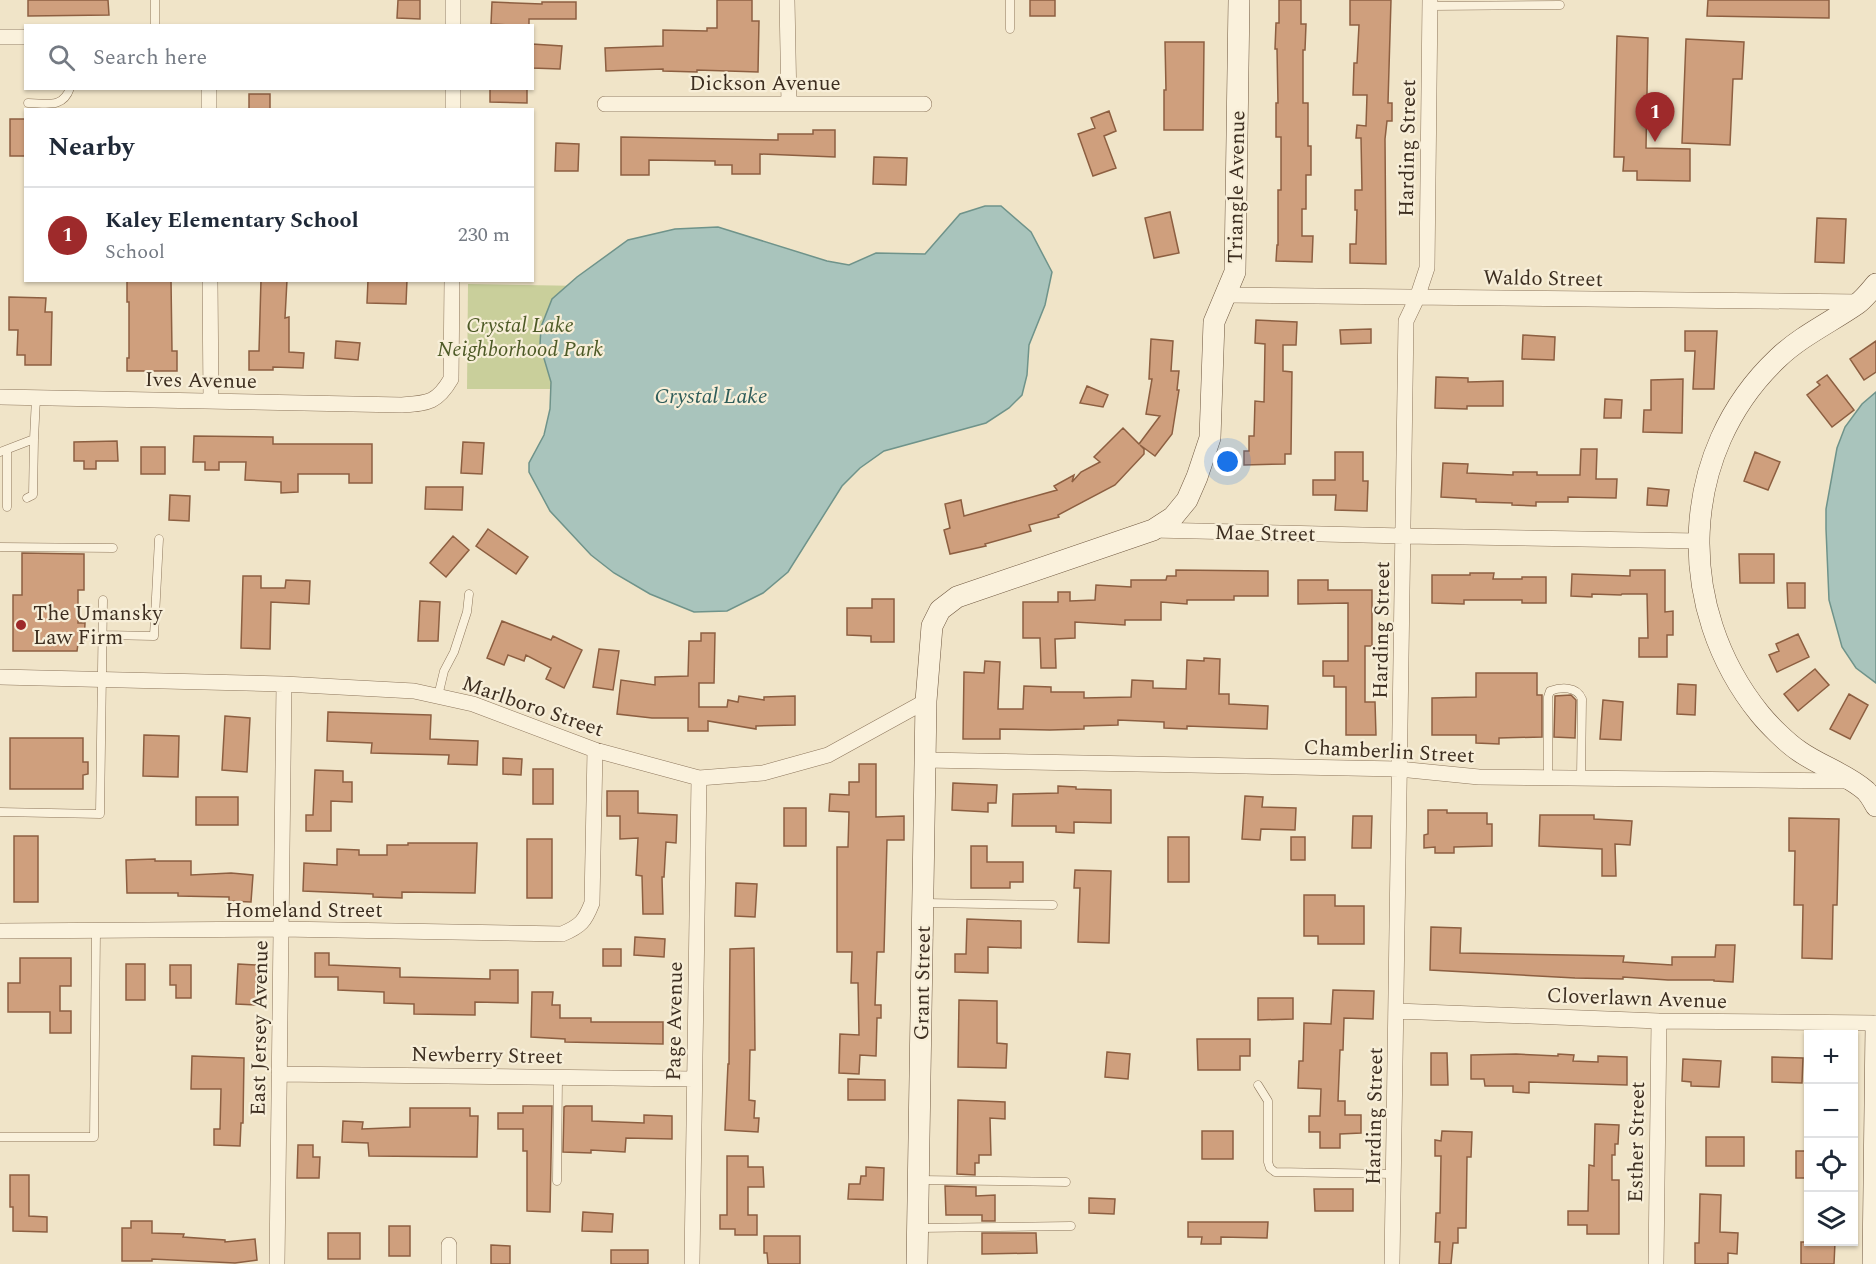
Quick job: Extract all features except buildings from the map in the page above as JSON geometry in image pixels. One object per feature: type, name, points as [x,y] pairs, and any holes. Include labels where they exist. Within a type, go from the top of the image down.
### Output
[{"type":"street","points":[[453,0],[453,24]]},
{"type":"street","points":[[787,0],[789,104]]},
{"type":"street","name":"Triangle Avenue","points":[[1153,530],[1173,517],[1187,500],[1210,438],[1214,322],[1235,272],[1239,0]]},
{"type":"street","name":"Harding Street","points":[[1392,1264],[1406,321],[1427,268],[1430,3]]},
{"type":"street","points":[[0,38],[24,38]]},
{"type":"street","points":[[209,90],[209,108]]},
{"type":"street","points":[[453,90],[453,108]]},
{"type":"street","name":"Dickson Avenue","points":[[605,104],[924,104]]},
{"type":"street","points":[[210,282],[211,401]]},
{"type":"street","name":"Ives Avenue","points":[[0,397],[402,405],[427,403],[443,393],[451,379],[452,282]]},
{"type":"street","points":[[1876,284],[1859,303],[1779,357],[1746,393],[1717,447],[1702,497],[1698,541],[1702,588],[1718,644],[1737,683],[1761,715],[1798,751],[1867,792],[1876,806]]},
{"type":"street","name":"Waldo Street","points":[[1227,295],[1859,303]]},
{"type":"street","name":"Mae Street","points":[[926,701],[932,626],[940,610],[957,597],[1153,530],[1698,541]]},
{"type":"street","name":"Marlboro Street","points":[[0,677],[284,684],[414,691],[473,704],[595,750],[699,778],[763,773],[828,755],[926,701]]},
{"type":"street","name":"East Jersey Avenue","points":[[277,1264],[284,684]]},
{"type":"street","name":"Grant Street","points":[[917,1264],[926,701]]},
{"type":"street","name":"Homeland Street","points":[[0,931],[281,929],[562,934],[576,928],[586,919],[592,903],[595,750]]},
{"type":"street","name":"Chamberlin Street","points":[[925,760],[1399,769],[1479,777],[1851,781]]},
{"type":"street","name":"Page Avenue","points":[[692,1264],[699,778]]},
{"type":"street","name":"Cloverlawn Avenue","points":[[1396,1011],[1659,1022],[1876,1025]]},
{"type":"street","name":"Esther Street","points":[[1656,1264],[1659,1022]]},
{"type":"street","points":[[1873,1264],[1876,1025]]},
{"type":"street","name":"Newberry Street","points":[[279,1074],[694,1079]]},
{"type":"street","points":[[449,1245],[449,1264]]},
{"type":"lane","points":[[155,0],[155,24]]},
{"type":"lane","points":[[1010,0],[1010,29]]},
{"type":"lane","points":[[1430,3],[1560,5]]},
{"type":"lane","points":[[28,103],[57,103],[63,101],[69,90]]},
{"type":"lane","points":[[27,498],[33,495],[30,484],[30,455],[34,439],[36,398]]},
{"type":"lane","points":[[6,507],[9,495],[9,466],[4,451],[34,439]]},
{"type":"lane","points":[[103,635],[154,636],[159,539]]},
{"type":"lane","points":[[0,547],[113,548]]},
{"type":"lane","points":[[438,696],[444,671],[454,652],[467,612],[469,594]]},
{"type":"lane","points":[[0,812],[100,814],[103,600]]},
{"type":"lane","points":[[1548,778],[1548,697],[1550,692],[1557,688],[1574,689],[1580,693],[1582,699],[1581,778]]},
{"type":"lane","points":[[923,903],[1053,905]]},
{"type":"lane","points":[[0,1137],[94,1137],[96,931]]},
{"type":"lane","points":[[557,1181],[558,1077]]},
{"type":"lane","points":[[1258,1085],[1268,1101],[1268,1162],[1270,1168],[1275,1172],[1394,1174]]},
{"type":"lane","points":[[918,1180],[1066,1182]]},
{"type":"lane","points":[[918,1228],[1071,1226]]},
{"type":"green space","name":"Crystal Lake Neighborhood Park","points":[[468,284],[647,287],[592,389],[467,389]]},
{"type":"water","name":"Crystal Lake","points":[[985,206],[1001,206],[1031,232],[1052,272],[1045,305],[1029,345],[1027,375],[1022,395],[1009,408],[986,423],[884,451],[860,468],[842,486],[788,572],[763,593],[727,611],[694,612],[650,594],[614,573],[591,555],[550,511],[529,472],[529,463],[544,435],[550,409],[551,382],[540,345],[541,327],[552,299],[577,277],[628,240],[675,229],[718,227],[827,261],[849,265],[876,253],[925,254],[960,214]]},
{"type":"water","points":[[1876,392],[1876,683],[1856,668],[1842,647],[1829,600],[1826,509],[1837,448],[1845,427],[1862,404]]},
{"type":"place","name":"Kaley Elementary School","points":[[1655,142]]},
{"type":"place","name":"The Umansky Law Firm","points":[[21,625]]}]
